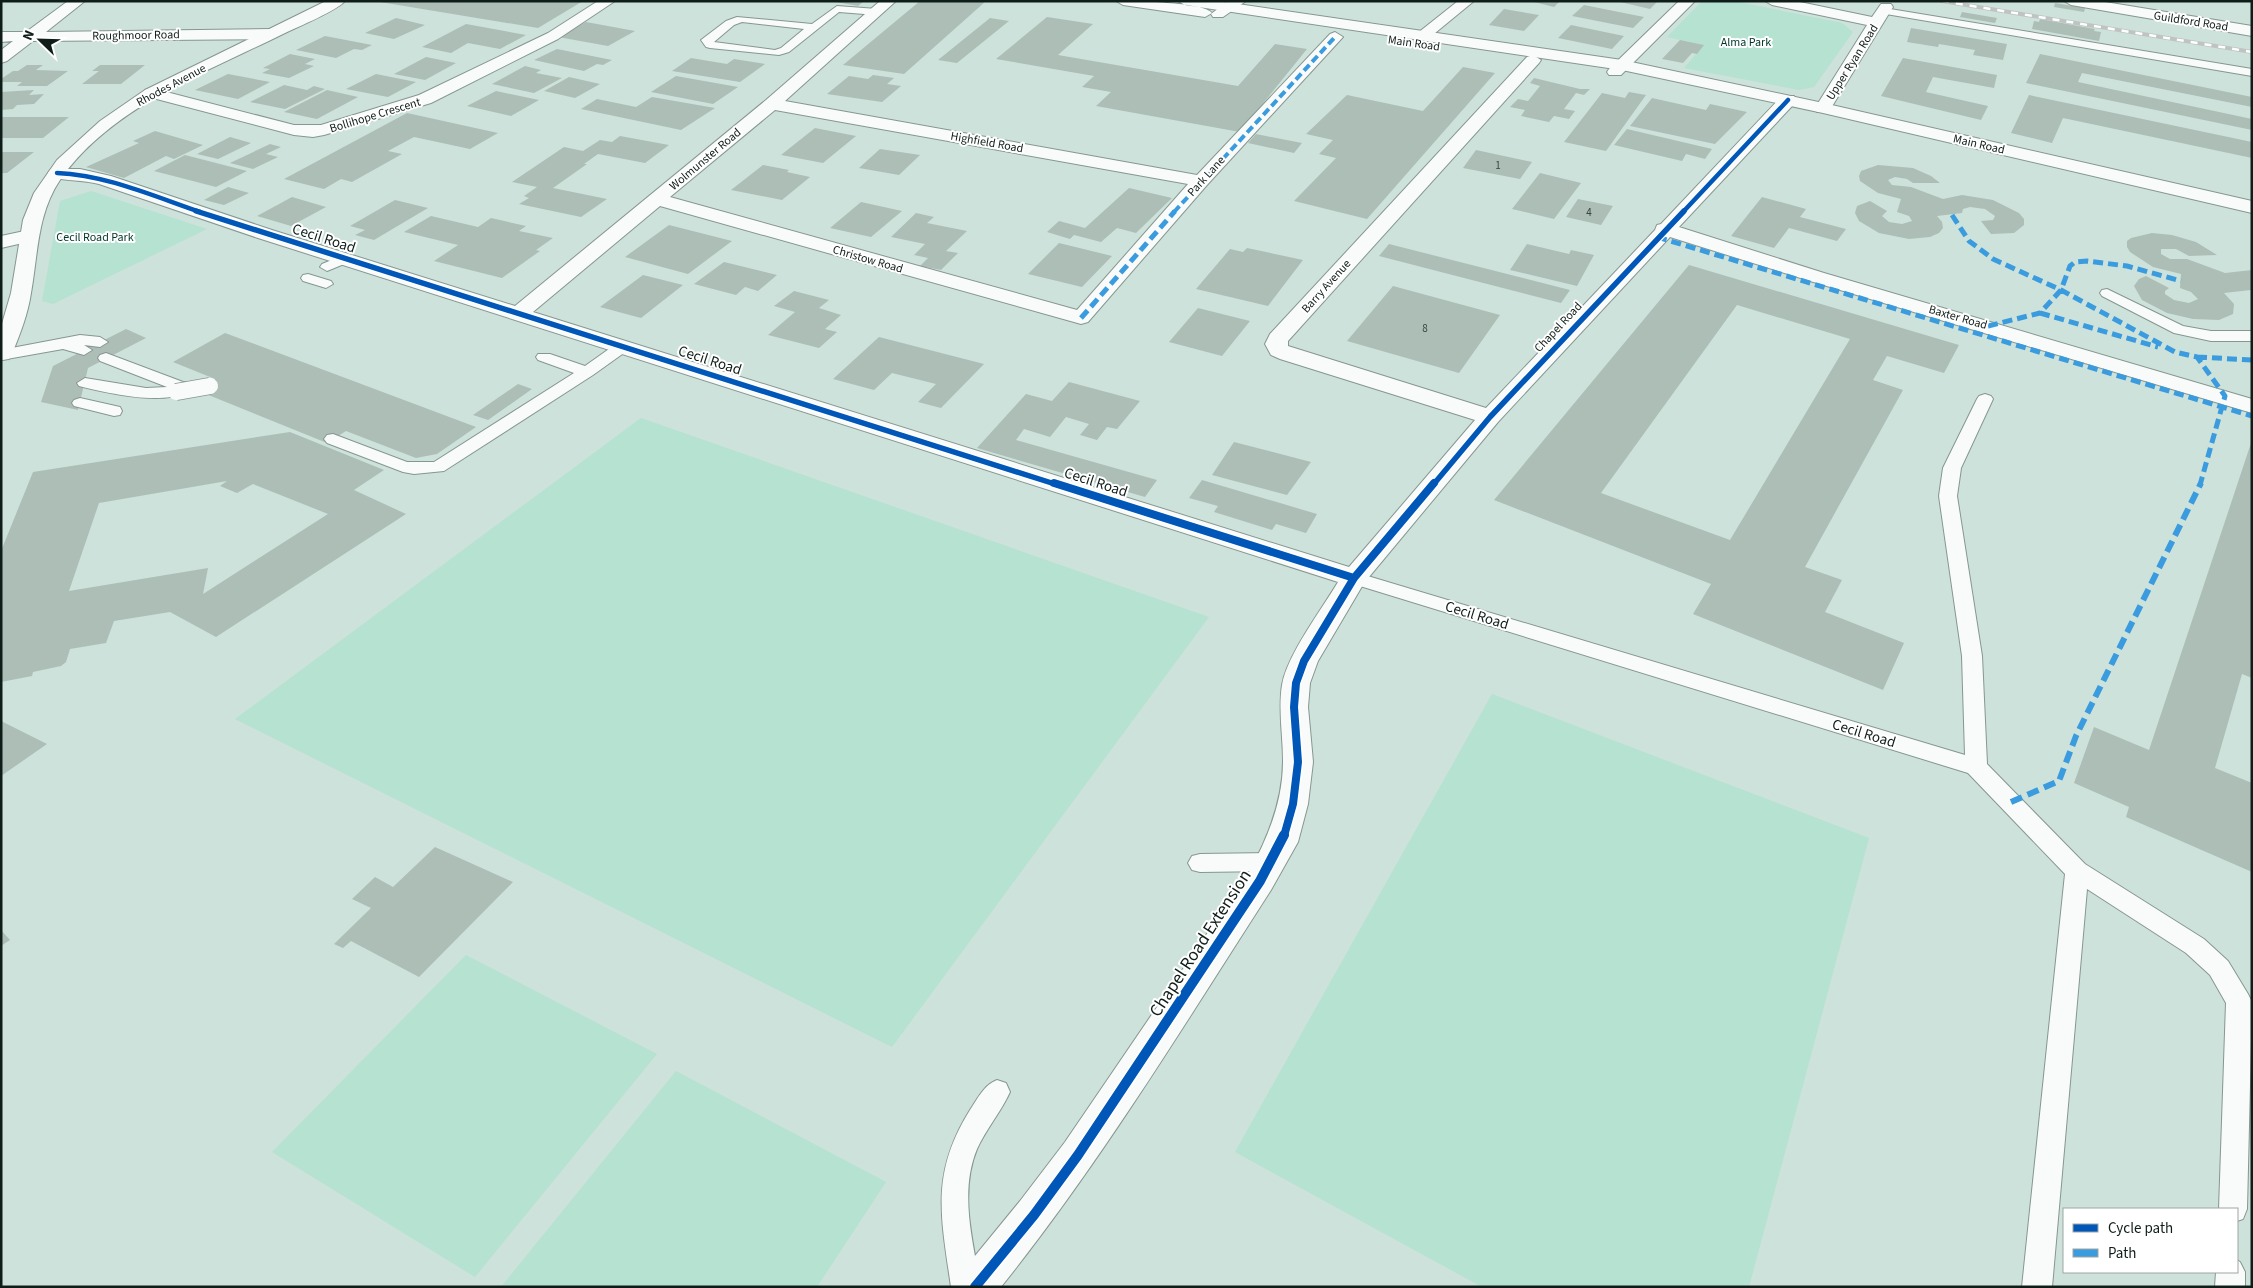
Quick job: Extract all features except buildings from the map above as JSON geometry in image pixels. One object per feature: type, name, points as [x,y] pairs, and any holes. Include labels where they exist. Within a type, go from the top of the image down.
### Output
[{"type":"street","points":[[1,58],[78,1]]},
{"type":"street","name":"Rhodes Avenue","points":[[1,354],[18,308],[29,236],[43,194],[57,174],[82,146],[105,126],[151,93],[338,1]]},
{"type":"street","name":"Bollihope Crescent","points":[[151,93],[294,130],[313,132],[393,111],[425,99],[553,36],[608,1]]},
{"type":"street","name":"Main Road","points":[[1123,1],[1228,8],[1424,35],[1706,84],[1788,100],[2252,208]]},
{"type":"street","name":"Main Road","points":[[1185,1],[1533,60],[1619,69]]},
{"type":"street","points":[[1424,35],[1467,1]]},
{"type":"street","points":[[1619,69],[1688,1]]},
{"type":"street","points":[[1772,1],[1882,14]]},
{"type":"street","name":"Guildford Road","points":[[2071,1],[2252,32]]},
{"type":"street","name":"Wolmunster Road","points":[[518,314],[772,104],[883,6]]},
{"type":"street","name":"Upper Ryan Road","points":[[1823,108],[1882,14]]},
{"type":"street","name":"Roughmoor Road","points":[[1,37],[271,34]]},
{"type":"street","name":"Park Lane","points":[[1080,318],[1201,181],[1335,37]]},
{"type":"street","name":"Barry Avenue","points":[[1490,417],[1288,354],[1279,350],[1276,344],[1278,338],[1533,60]]},
{"type":"street","name":"Chapel Road","points":[[1354,578],[1490,417],[1664,229],[1788,100]]},
{"type":"street","name":"Highfield Road","points":[[772,104],[1201,181]]},
{"type":"street","name":"Cecil Road","points":[[57,174],[85,174],[335,263],[518,314],[1354,578]]},
{"type":"street","name":"Cecil Road","points":[[43,194],[85,186],[120,187]]},
{"type":"street","name":"Christow Road","points":[[656,199],[1080,318]]},
{"type":"street","name":"Baxter Road","points":[[1664,229],[1817,277],[1988,326],[2252,406]]},
{"type":"street","points":[[1,242],[29,236]]},
{"type":"street","name":"Chapel Road Extension","points":[[975,1287],[1034,1215],[1078,1154],[1282,842],[1293,804],[1298,762],[1294,707],[1296,683],[1304,661],[1354,578]]},
{"type":"lane","points":[[812,27],[741,19],[730,23],[707,40],[710,44],[716,46],[775,53],[784,50],[812,27],[840,8],[883,6]]},
{"type":"lane","points":[[1882,14],[2252,73]]},
{"type":"lane","points":[[308,278],[326,284]]},
{"type":"lane","points":[[2107,293],[2179,330],[2211,336],[2252,336]]},
{"type":"lane","points":[[1,354],[80,340],[100,342]]},
{"type":"lane","points":[[64,344],[84,350]]},
{"type":"lane","points":[[333,439],[403,467],[414,469],[438,467],[587,372],[622,347]]},
{"type":"lane","points":[[106,358],[180,387],[208,390],[199,381],[123,350]]},
{"type":"lane","points":[[544,357],[587,372]]},
{"type":"lane","points":[[84,383],[146,393],[176,392],[210,386]]},
{"type":"lane","points":[[1985,399],[1952,468],[1948,496],[1972,656],[1976,767],[2077,870],[2195,946],[2220,968],[2239,1002],[2233,1208]]},
{"type":"lane","points":[[80,403],[114,411]]},
{"type":"lane","name":"Cecil Road","points":[[1354,578],[1976,767]]},
{"type":"lane","points":[[1200,863],[1270,862]]},
{"type":"lane","points":[[2037,1287],[2077,870]]},
{"type":"lane","points":[[966,1287],[954,1200],[960,1157],[973,1131],[998,1092]]},
{"type":"lane","points":[[2230,1273],[2230,1287]]},
{"type":"green space","name":"Alma Park","points":[[1702,1],[1734,1],[1842,23],[1853,32],[1814,87],[1799,90],[1684,68],[1704,45],[1667,37]]},
{"type":"green space","name":"Cecil Road Park","points":[[91,191],[207,229],[53,304],[42,301],[60,201]]},
{"type":"green space","points":[[641,418],[1209,617],[892,1047],[235,719]]},
{"type":"green space","points":[[1492,694],[1869,838],[1749,1287],[1482,1287],[1235,1152]]},
{"type":"green space","points":[[466,955],[657,1054],[475,1277],[272,1152]]},
{"type":"green space","points":[[676,1071],[886,1182],[817,1287],[501,1287]]},
{"type":"railway","points":[[1942,1],[2252,52]]},
{"type":"marked path","points":[[1081,318],[1201,181],[1335,37]]},
{"type":"marked path","points":[[1952,215],[1969,241],[1993,259],[2061,290],[2175,352],[2197,357],[2225,396],[2201,483],[2076,736],[2059,781],[2011,802]]},
{"type":"marked path","points":[[1657,237],[2252,416]]},
{"type":"marked path","points":[[1988,326],[2040,313],[2061,290],[2070,266],[2075,262],[2087,261],[2127,266],[2181,281]]},
{"type":"marked path","points":[[2040,313],[2158,347]]},
{"type":"marked path","points":[[2197,357],[2252,360]]},
{"type":"cycle path","points":[[975,1287],[1034,1215],[1078,1155],[1260,881],[1282,842],[1293,804],[1298,762],[1294,707],[1296,683],[1304,661],[1354,578],[1490,417],[1788,100]]},
{"type":"cycle path","points":[[57,173],[80,174],[105,180],[265,234],[1354,578]]}]
